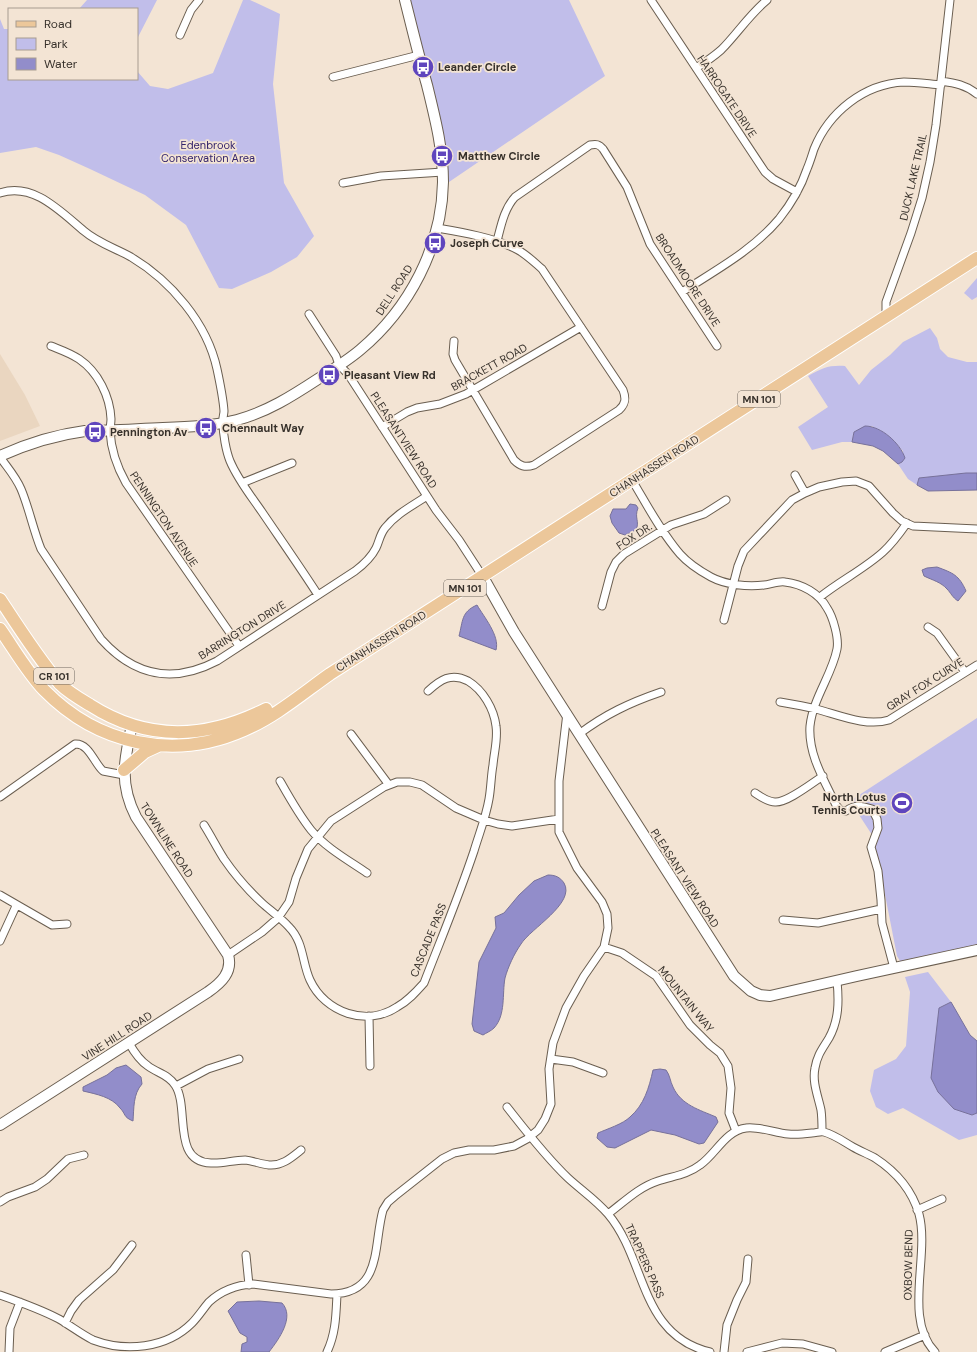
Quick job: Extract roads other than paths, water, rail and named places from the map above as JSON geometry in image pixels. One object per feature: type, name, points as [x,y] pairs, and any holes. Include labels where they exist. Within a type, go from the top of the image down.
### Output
[{"type":"main road","name":"CHANHASSEN ROAD","points":[[330,674],[977,258]]},
{"type":"main road","name":"CR 101","points":[[0,600],[61,685],[98,711],[118,721],[132,725]]},
{"type":"main road","name":"CR 101","points":[[0,629],[30,673],[43,689],[59,704],[98,730],[128,741]]},
{"type":"main road","name":"MN 101","points":[[132,725],[139,728],[164,732],[185,733],[200,732],[221,727],[246,719],[330,674]]},
{"type":"main road","name":"MN 101","points":[[128,741],[158,746],[199,745],[217,740],[244,730],[286,705],[330,674]]},
{"type":"main road","points":[[124,772],[145,752],[158,746]]},
{"type":"street","points":[[180,35],[191,10],[199,0]]},
{"type":"street","name":"DELL ROAD","points":[[0,456],[44,438],[72,433],[196,426],[223,423],[260,413],[281,403],[340,365],[367,344],[397,312],[418,279],[437,228],[441,209],[443,172],[442,150],[438,131],[405,0]]},
{"type":"street","name":"HARROGATE DRIVE","points":[[651,0],[765,172],[773,179],[797,192]]},
{"type":"street","points":[[696,68],[722,50],[744,22],[767,0]]},
{"type":"street","name":"DUCK LAKE TRAIL","points":[[886,317],[886,302],[922,198],[934,138],[950,0]]},
{"type":"street","points":[[333,77],[419,55]]},
{"type":"street","points":[[682,292],[739,255],[760,238],[780,218],[797,192],[822,134],[831,120],[856,97],[887,85],[904,82],[963,85],[977,94]]},
{"type":"street","name":"BROADMOORE DRIVE","points":[[497,241],[509,203],[515,197],[590,145],[600,145],[627,187],[650,244],[717,346]]},
{"type":"street","points":[[343,183],[387,175],[443,172]]},
{"type":"street","points":[[0,193],[18,190],[29,192],[40,197],[62,212],[96,240],[131,258],[150,271],[168,285],[184,303],[208,342],[216,364],[221,386],[224,411],[223,423],[230,460],[242,483],[318,594]]},
{"type":"street","points":[[437,228],[497,241],[518,250],[542,269],[623,390],[625,401],[619,410],[534,465],[523,467],[514,460],[453,354],[454,341]]},
{"type":"street","name":"PLEASANTVIEW ROAD","points":[[309,314],[336,356],[340,365],[348,374],[427,496],[459,540],[482,576]]},
{"type":"street","name":"BRACKETT ROAD","points":[[382,427],[407,412],[417,408],[440,404],[473,390],[581,327]]},
{"type":"street","name":"PENNINGTON AVENUE","points":[[51,346],[80,359],[98,378],[109,403],[111,420],[110,431],[118,470],[239,646]]},
{"type":"street","name":"BARRINGTON DRIVE","points":[[0,456],[20,486],[27,503],[35,535],[45,555],[101,639],[122,659],[148,671],[162,674],[191,672],[204,668],[363,565],[376,548],[384,530],[390,523],[398,515],[427,496]]},
{"type":"street","points":[[242,483],[292,463]]},
{"type":"street","points":[[795,475],[805,493]]},
{"type":"street","points":[[632,480],[663,530],[680,554],[698,569],[713,578],[734,584],[764,585],[784,582],[802,586],[820,597],[828,608],[835,628],[837,647],[831,667],[817,699],[810,726],[812,752],[836,805],[840,810],[846,811],[851,807],[860,805],[872,809],[878,819],[878,828],[871,847],[878,871],[882,923],[894,968]]},
{"type":"street","points":[[724,620],[738,566],[744,551],[792,500],[805,493],[842,482],[856,482],[869,486],[893,513],[902,521],[913,526],[977,528]]},
{"type":"street","name":"FOX DR.","points":[[602,606],[611,572],[616,562],[624,554],[671,525],[704,514],[726,500]]},
{"type":"street","points":[[820,597],[884,552],[907,523]]},
{"type":"street","name":"PLEASANT VIEW ROAD","points":[[482,576],[514,632],[567,713],[683,898],[734,976],[743,984],[760,995],[770,996],[977,950]]},
{"type":"street","points":[[928,627],[937,633],[965,672]]},
{"type":"street","name":"GRAY FOX CURVE","points":[[780,702],[878,723],[889,720],[977,664]]},
{"type":"street","name":"CASCADE PASS","points":[[204,825],[224,859],[244,884],[289,927],[296,936],[309,978],[318,994],[331,1006],[348,1014],[364,1017],[379,1015],[396,1008],[412,996],[424,982],[466,873],[484,820],[489,800],[497,741],[493,713],[477,688],[461,678],[450,677],[439,681],[428,691]]},
{"type":"street","points":[[579,734],[614,711],[661,692]]},
{"type":"street","points":[[0,1295],[35,1308],[108,1346],[152,1349],[179,1334],[191,1324],[209,1303],[218,1295],[229,1289],[249,1284],[337,1294],[350,1291],[359,1286],[372,1270],[383,1210],[388,1202],[395,1196],[442,1159],[454,1153],[469,1150],[494,1150],[514,1146],[538,1130],[545,1119],[551,1104],[549,1069],[553,1043],[566,1008],[584,976],[604,947],[608,928],[607,914],[602,902],[577,868],[559,832],[559,781],[567,713]]},
{"type":"street","name":"TOWNLINE ROAD","points":[[132,725],[128,741],[124,772],[126,792],[136,817],[228,955]]},
{"type":"street","points":[[351,734],[389,785]]},
{"type":"street","points":[[0,797],[75,744],[80,744],[86,748],[103,771],[124,772]]},
{"type":"street","points":[[755,793],[766,800],[781,802],[823,776]]},
{"type":"street","points":[[280,781],[311,830],[345,858],[367,873]]},
{"type":"street","points":[[228,955],[262,932],[278,918],[289,902],[296,878],[308,849],[317,836],[331,821],[364,799],[389,785],[397,782],[410,782],[422,785],[456,808],[484,820],[512,826],[559,819]]},
{"type":"street","points":[[0,895],[16,906],[52,925],[67,924]]},
{"type":"street","points":[[0,941],[16,906]]},
{"type":"street","points":[[783,920],[818,923],[882,909]]},
{"type":"street","name":"MOUNTAIN WAY","points":[[604,947],[622,952],[656,976],[690,1024],[720,1053],[728,1066],[731,1088],[729,1113],[736,1131]]},
{"type":"street","name":"VINE HILL ROAD","points":[[0,1125],[217,986],[228,971],[230,965],[228,955]]},
{"type":"street","points":[[608,1214],[634,1193],[657,1181],[683,1174],[700,1166],[726,1139],[736,1131],[747,1128],[791,1135],[822,1131],[821,1111],[815,1088],[814,1069],[817,1057],[829,1038],[836,1023],[839,1003],[837,981]]},
{"type":"street","points":[[369,1016],[370,1066]]},
{"type":"street","points":[[129,1043],[141,1060],[148,1066],[166,1075],[176,1086],[186,1146],[196,1158],[203,1162],[212,1163],[247,1160],[269,1165],[285,1162],[301,1150]]},
{"type":"street","points":[[176,1086],[208,1069],[239,1059]]},
{"type":"street","points":[[551,1059],[573,1062],[603,1073]]},
{"type":"street","name":"TRAPPERS PASS","points":[[507,1107],[547,1157],[593,1198],[621,1231],[643,1287],[664,1325],[685,1342],[710,1352]]},
{"type":"street","name":"OXBOW BEND","points":[[822,1131],[837,1137],[889,1168],[901,1181],[909,1193],[919,1214],[922,1243],[919,1310],[921,1325],[935,1352]]},
{"type":"street","points":[[0,1202],[8,1197],[35,1187],[47,1179],[68,1159],[84,1155]]},
{"type":"street","points":[[917,1210],[942,1199]]},
{"type":"street","points":[[66,1323],[71,1311],[79,1300],[113,1270],[132,1246]]},
{"type":"street","points":[[246,1255],[249,1284]]},
{"type":"street","points":[[724,1352],[727,1325],[746,1282],[748,1259]]},
{"type":"street","points":[[327,1352],[332,1343],[335,1329],[337,1294]]},
{"type":"street","points":[[9,1352],[10,1328],[20,1302]]},
{"type":"street","points":[[885,1352],[925,1335]]},
{"type":"street","points":[[747,1352],[782,1343],[803,1344],[832,1352]]},
{"type":"water","points":[[865,426],[877,429],[889,436],[903,452],[905,458],[902,462],[898,464],[883,451],[873,446],[852,442],[854,432]]},
{"type":"water","points":[[977,473],[977,490],[928,491],[917,485],[919,478]]},
{"type":"water","points":[[630,504],[636,505],[638,508],[637,527],[636,530],[625,535],[619,533],[612,523],[610,516],[613,509],[626,509]]},
{"type":"water","points":[[937,567],[955,575],[961,581],[966,591],[958,601],[942,585],[924,576],[922,570]]},
{"type":"water","points":[[477,605],[494,633],[497,645],[496,650],[459,636],[465,614]]},
{"type":"water","points":[[548,875],[553,875],[561,879],[564,883],[566,891],[564,899],[558,907],[526,938],[516,952],[505,978],[502,1011],[498,1023],[494,1028],[483,1035],[474,1031],[472,1024],[479,962],[496,928],[495,917],[504,913],[519,895],[534,881]]},
{"type":"water","points":[[951,1002],[970,1035],[977,1041],[977,1113],[972,1115],[954,1109],[938,1092],[931,1078],[939,1008]]},
{"type":"water","points":[[126,1065],[141,1077],[142,1084],[135,1097],[133,1121],[126,1117],[122,1110],[113,1101],[103,1096],[83,1091],[83,1087],[107,1075],[116,1068]]},
{"type":"water","points":[[653,1070],[666,1070],[676,1093],[686,1103],[716,1117],[718,1122],[704,1143],[699,1144],[675,1135],[651,1130],[615,1148],[607,1147],[597,1138],[598,1133],[627,1120],[635,1112],[645,1096]]},
{"type":"water","points":[[259,1301],[282,1303],[286,1309],[287,1315],[284,1328],[269,1352],[241,1352],[242,1344],[247,1342],[247,1337],[240,1333],[228,1311],[237,1302]]},
{"type":"place","name":"Leander Circle","points":[[423,67]]},
{"type":"place","name":"Matthew Circle","points":[[442,156]]},
{"type":"place","name":"Joseph Curve","points":[[435,243]]},
{"type":"place","name":"Pleasant View Rd","points":[[329,375]]},
{"type":"place","name":"Chennault Way","points":[[206,428]]},
{"type":"place","name":"Pennington Av","points":[[95,432]]},
{"type":"place","name":"North Lotus Tennis Courts","points":[[902,803]]},
{"type":"park label","name":"Edenbrook Conservation Area","points":[[208,151]]}]
